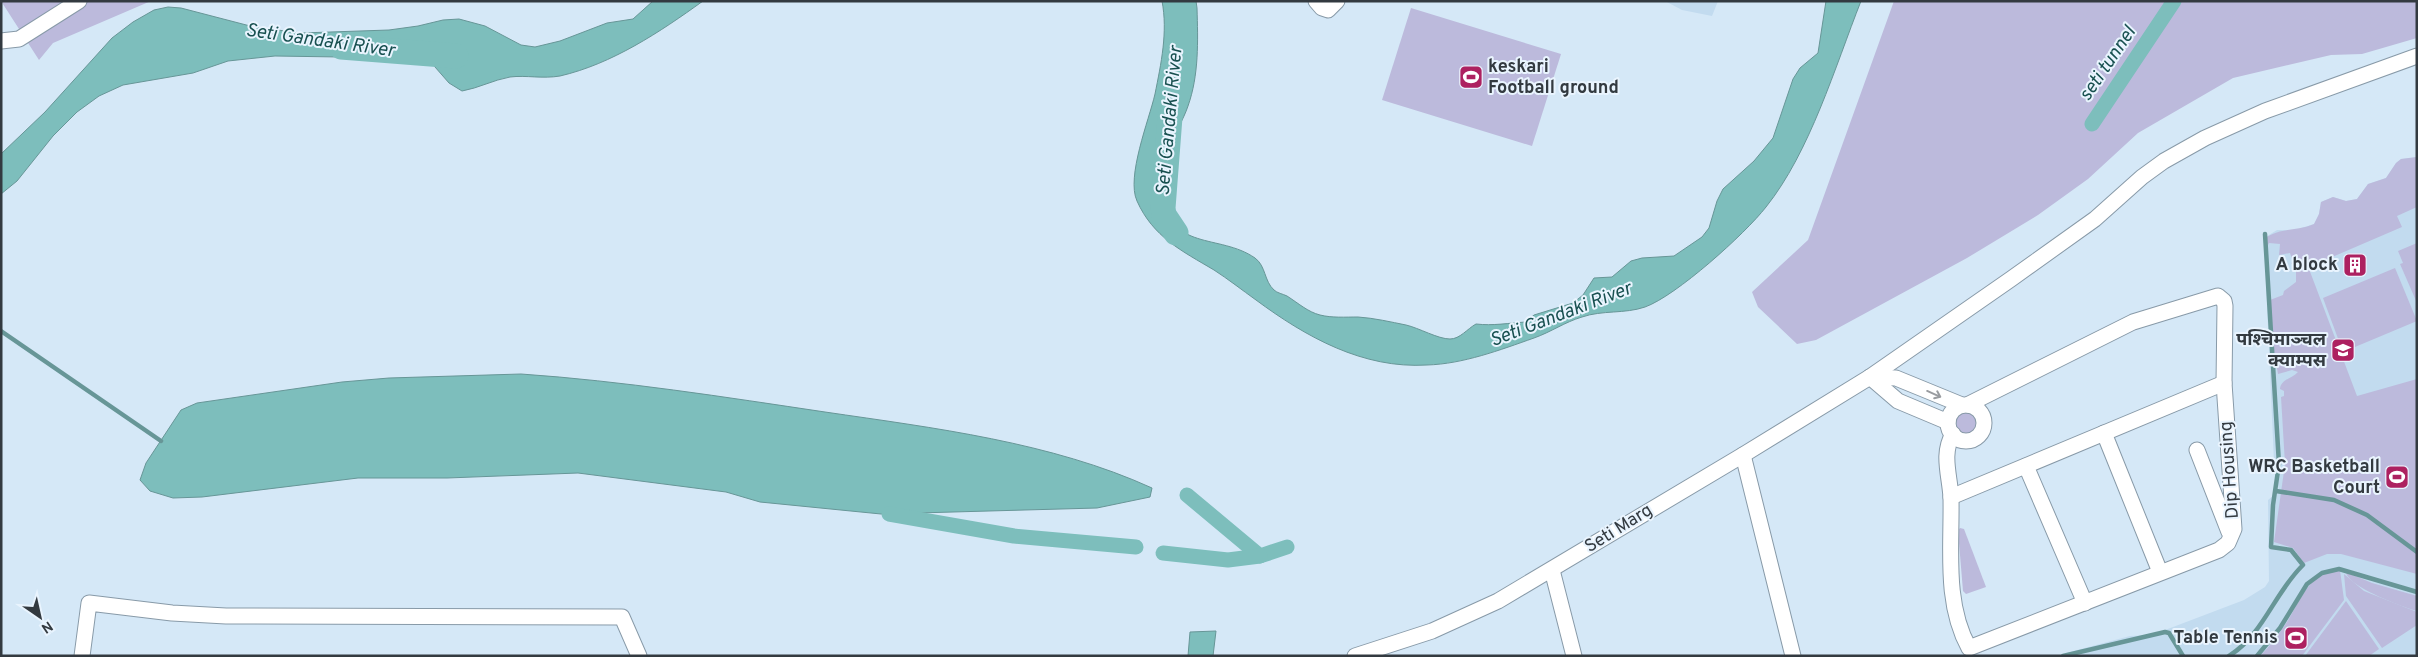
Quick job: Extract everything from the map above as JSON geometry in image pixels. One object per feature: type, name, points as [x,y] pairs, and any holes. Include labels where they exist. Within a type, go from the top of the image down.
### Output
[{"type":"street","points":[[1,41],[19,39],[80,1]]},
{"type":"street","points":[[1316,1],[1322,8],[1328,10],[1337,1]]},
{"type":"street","name":"Seti Marg","points":[[1355,656],[1432,631],[1498,601],[1743,456],[1870,377],[2071,236],[2164,161],[2206,138],[2265,111],[2417,56]]},
{"type":"street","name":"Dip Housing","points":[[1951,428],[1946,454],[1951,498],[1949,558],[1954,603],[1969,648],[2219,550],[2231,538],[2234,529],[2224,383],[2225,306],[2221,297],[2212,296],[2133,322],[1964,405]]},
{"type":"street","points":[[1870,377],[1896,378],[1978,409],[1982,413],[1984,424],[1982,430],[1971,440],[1960,439],[1951,428],[1898,401],[1870,377]]},
{"type":"street","points":[[1951,498],[2224,383]]},
{"type":"street","points":[[1951,428],[1952,412],[1964,405]]},
{"type":"street","points":[[2104,434],[2160,572]]},
{"type":"street","points":[[2197,450],[2231,538]]},
{"type":"street","points":[[1743,456],[1793,656]]},
{"type":"street","points":[[2026,466],[2085,603]]},
{"type":"street","points":[[1552,570],[1574,656]]},
{"type":"street","points":[[82,656],[89,603],[172,613],[226,616],[622,616],[639,656]]},
{"type":"shaded area","points":[[1,1],[151,1],[53,43],[39,60]]},
{"type":"shaded area","points":[[1665,1],[1718,1],[1712,16],[1682,10]]},
{"type":"shaded area","points":[[1894,1],[2417,1],[2417,38],[2362,54],[2331,55],[2233,78],[2138,133],[2088,179],[2038,215],[1967,258],[1816,340],[1797,344],[1758,307],[1752,292],[1808,240]]},
{"type":"shaded area","name":"keskari Football ground","points":[[1411,8],[1561,54],[1532,146],[1382,100]]},
{"type":"shaded area","name":"पश्‍चिमाञ्‍चल क्याम्पस","points":[[2417,157],[2417,656],[2067,656],[2066,653],[2130,636],[2152,635],[2244,600],[2265,587],[2269,581],[2268,500],[2279,491],[2274,462],[2264,238],[2277,230],[2295,230],[2314,224],[2319,214],[2321,202],[2333,197],[2346,201],[2357,199],[2368,184],[2386,178],[2401,159]]},
{"type":"shaded area","points":[[2417,157],[2417,207],[2397,216],[2402,227],[2309,267],[2303,253],[2357,396],[2417,379],[2417,574],[2341,554],[2327,554],[2304,563],[2293,548],[2274,542],[2285,464],[2281,397],[2284,396],[2284,391],[2280,389],[2282,383],[2298,372],[2292,370],[2278,374],[2273,346],[2270,300],[2283,295],[2284,291],[2296,282],[2296,269],[2291,263],[2293,262],[2290,253],[2279,255],[2280,244],[2269,243],[2267,247],[2265,238],[2277,232],[2314,224],[2319,214],[2321,202],[2333,197],[2346,201],[2357,199],[2368,184],[2386,178],[2401,159]]},
{"type":"shaded area","points":[[2417,243],[2417,303],[2400,264],[2403,263],[2398,251]]},
{"type":"shaded area","points":[[2395,268],[2417,321],[2343,352],[2323,298]]},
{"type":"shaded area","points":[[1967,412],[1975,415],[1978,423],[1975,431],[1967,434],[1959,431],[1956,423],[1959,415]]},
{"type":"shaded area","points":[[1960,528],[1964,529],[1986,587],[1966,594],[1963,591],[1958,531]]},
{"type":"shaded area","points":[[2340,570],[2344,600],[2302,656],[2260,656],[2281,631],[2313,581],[2330,571]]},
{"type":"shaded area","points":[[2346,572],[2372,583],[2417,596],[2417,611],[2388,601],[2365,589],[2349,578]]},
{"type":"shaded area","points":[[2344,574],[2364,591],[2417,612],[2417,625],[2382,648],[2346,596]]},
{"type":"shaded area","points":[[2346,601],[2379,649],[2369,656],[2305,656]]},
{"type":"water","points":[[653,1],[703,1],[635,46],[598,64],[560,76],[510,77],[462,91],[449,83],[428,59],[411,46],[389,47],[340,57],[275,56],[228,61],[193,73],[123,85],[99,96],[77,112],[53,136],[17,181],[1,194],[1,154],[45,112],[112,38],[133,22],[154,10],[168,7],[181,8],[254,27],[301,33],[389,30],[459,19],[485,26],[521,45],[535,47],[560,41],[607,23],[633,19]]},
{"type":"water","points":[[1162,1],[1196,1],[1197,8],[1197,58],[1192,94],[1184,116],[1168,147],[1160,168],[1158,180],[1165,211],[1174,224],[1185,233],[1241,250],[1255,258],[1259,261],[1268,282],[1274,290],[1316,314],[1329,317],[1358,317],[1382,320],[1417,328],[1440,337],[1454,339],[1476,324],[1495,325],[1526,322],[1534,315],[1573,303],[1583,295],[1594,278],[1612,277],[1631,261],[1642,258],[1674,256],[1702,237],[1709,228],[1717,201],[1723,189],[1754,161],[1773,138],[1793,79],[1800,68],[1818,53],[1826,1],[1861,1],[1809,135],[1782,185],[1756,219],[1727,248],[1691,278],[1674,291],[1645,307],[1630,311],[1597,313],[1576,319],[1534,338],[1495,352],[1468,359],[1441,364],[1403,365],[1380,362],[1358,356],[1315,338],[1275,314],[1219,273],[1170,242],[1160,234],[1144,214],[1134,191],[1134,178],[1136,163],[1155,94],[1161,60],[1164,36]]},
{"type":"water","points":[[521,374],[673,390],[950,431],[1033,448],[1074,459],[1152,488],[1150,497],[1097,508],[881,514],[760,502],[726,492],[578,473],[447,478],[358,478],[202,497],[173,498],[150,491],[140,480],[146,463],[181,410],[197,403],[342,382],[389,378]]},
{"type":"water","points":[[1216,631],[1213,656],[1188,656],[1190,632]]},
{"type":"waterway","name":"seti tunnel","points":[[2092,124],[2174,1]]},
{"type":"waterway","name":"Seti Gandaki River","points":[[341,47],[456,56]]},
{"type":"waterway","name":"Seti Gandaki River","points":[[1170,117],[1163,208],[1164,215],[1176,233]]},
{"type":"waterway","points":[[2229,656],[2241,647],[2260,625],[2284,588],[2303,565],[2291,550],[2271,547],[2273,505],[2279,464],[2265,234]]},
{"type":"waterway","points":[[1,331],[161,441]]},
{"type":"waterway","points":[[2276,491],[2334,500],[2367,515],[2417,552]]},
{"type":"waterway","points":[[1187,495],[1260,556],[1287,547]]},
{"type":"waterway","points":[[889,514],[1014,536],[1136,547]]},
{"type":"waterway","points":[[1163,553],[1228,560],[1260,556]]},
{"type":"waterway","points":[[2257,656],[2280,628],[2307,584],[2322,573],[2339,569],[2417,592]]},
{"type":"waterway","points":[[2063,656],[2165,632],[2169,633],[2183,656]]},
{"type":"place","name":"keskari Football ground","points":[[1471,77]]},
{"type":"place","name":"A block","points":[[2355,265]]},
{"type":"place","name":"पश्‍चिमाञ्‍चल क्याम्पस","points":[[2343,350]]},
{"type":"place","name":"WRC Basketball Court","points":[[2397,477]]},
{"type":"place","name":"Table Tennis","points":[[2296,638]]}]
